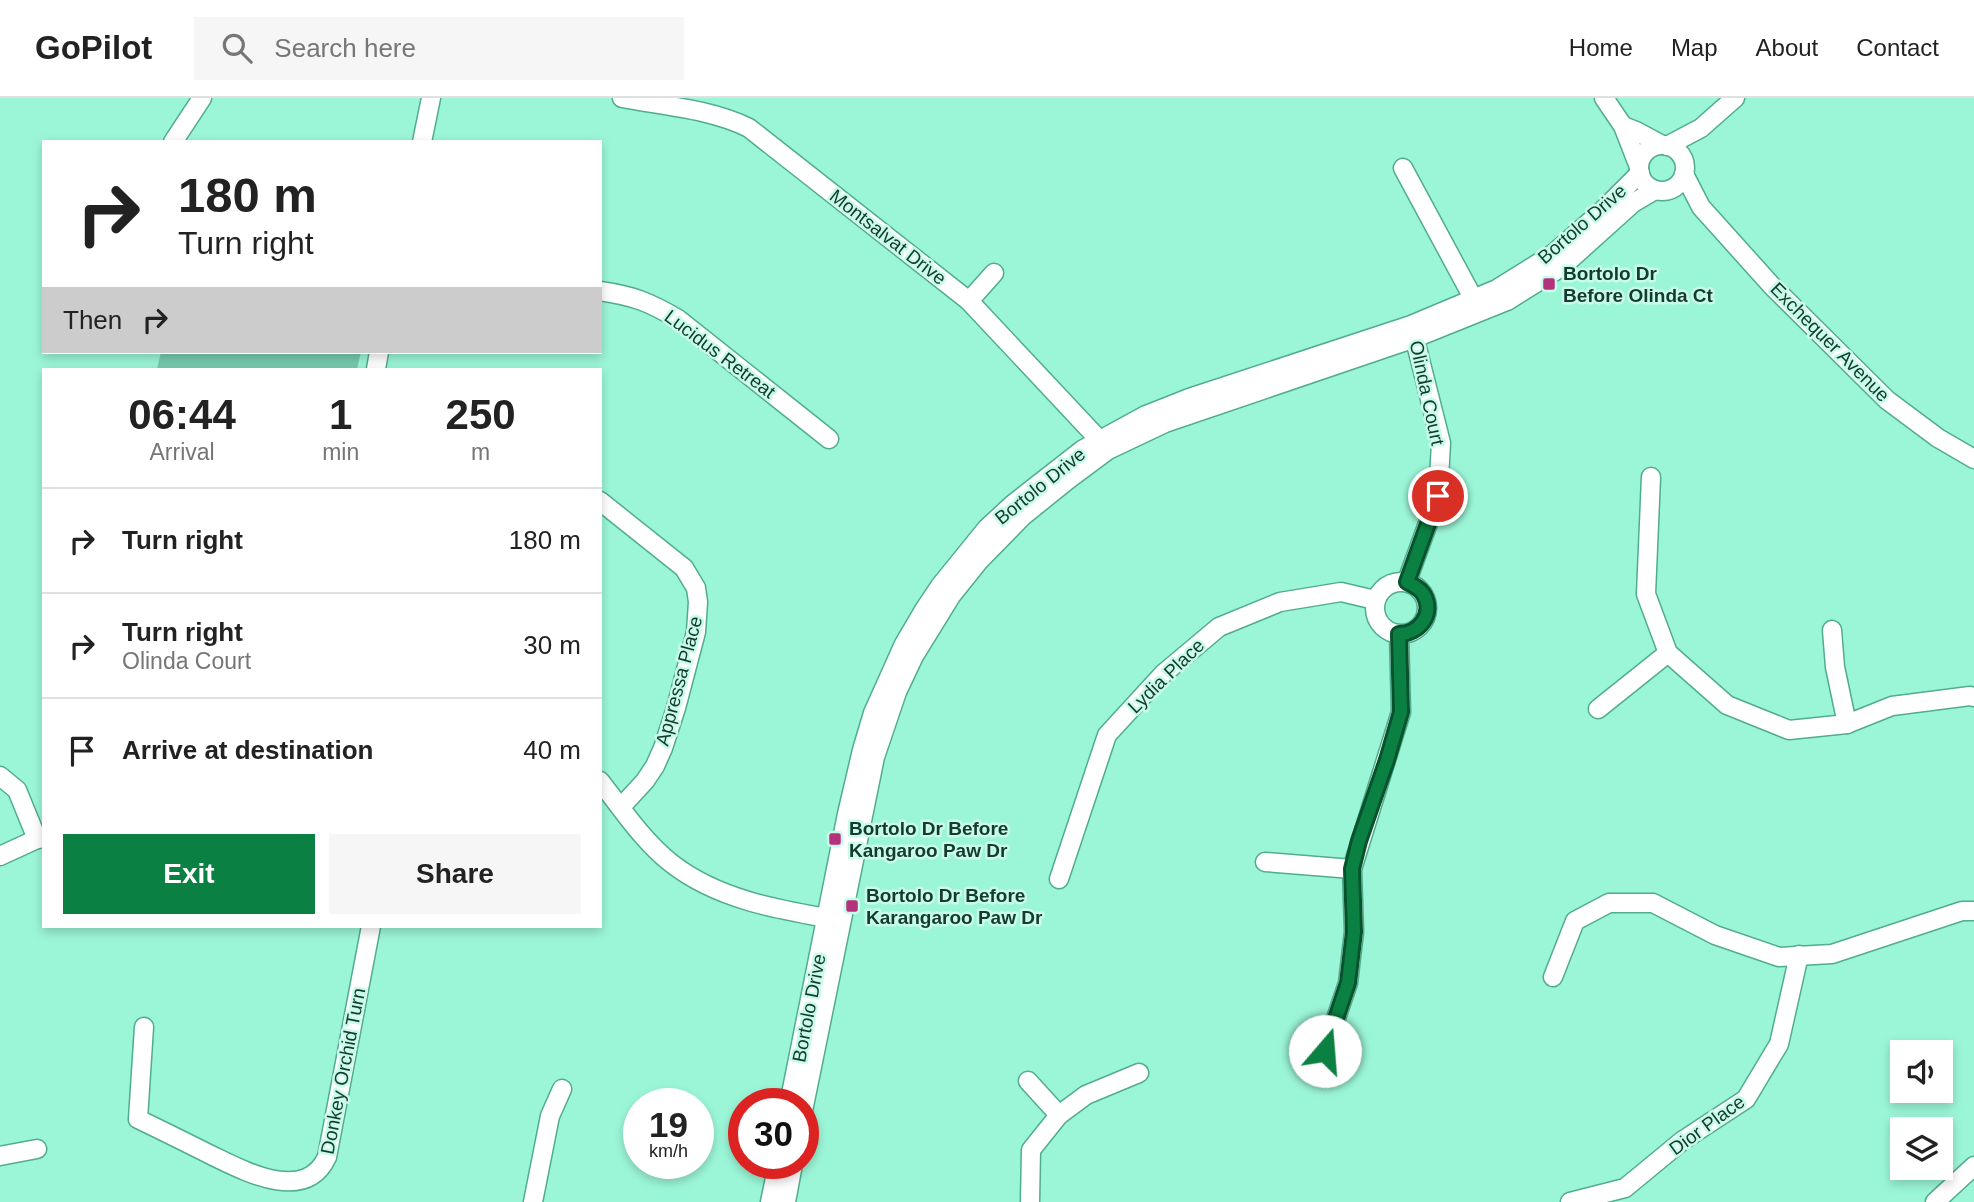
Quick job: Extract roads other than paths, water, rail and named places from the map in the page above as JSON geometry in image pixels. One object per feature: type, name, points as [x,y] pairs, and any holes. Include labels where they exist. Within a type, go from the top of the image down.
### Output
[{"type":"street","points":[[174,140],[202,98]]},
{"type":"street","points":[[422,140],[431,98]]},
{"type":"street","name":"Montsalvat Drive","points":[[625,98],[652,101],[713,115],[749,128],[969,301],[1104,445]]},
{"type":"street","points":[[1604,98],[1623,126],[1645,184],[1662,190],[1678,184],[1701,128]]},
{"type":"street","points":[[1640,170],[1644,154],[1656,146],[1665,146],[1701,128],[1735,98]]},
{"type":"street","points":[[1623,126],[1679,153],[1685,170]]},
{"type":"street","points":[[1403,168],[1477,306]]},
{"type":"street","name":"Bortolo Drive","points":[[1477,306],[1497,289],[1553,254],[1601,212],[1640,170]]},
{"type":"street","name":"Exchequer Avenue","points":[[1685,170],[1701,207],[1772,286],[1886,400],[1937,438],[1974,459]]},
{"type":"street","name":"Bortolo Drive","points":[[793,1088],[875,757],[897,692],[932,625],[966,576],[1023,516],[1069,479],[1104,445],[1161,408],[1413,331],[1477,306],[1507,301],[1563,266],[1633,203],[1662,190]]},
{"type":"street","name":"Exchequer Avenue","points":[[1662,190],[1701,207]]},
{"type":"street","points":[[969,301],[994,274]]},
{"type":"street","name":"Lucidus Retreat","points":[[602,291],[629,296],[652,304],[678,319],[829,439]]},
{"type":"street","name":"Olinda Court","points":[[1407,582],[1438,496],[1441,443],[1413,331]]},
{"type":"street","points":[[1651,477],[1646,594],[1668,653],[1727,705],[1789,730],[1847,724],[1892,706],[1974,697]]},
{"type":"street","name":"Appressa Place","points":[[602,503],[684,568],[696,588],[698,602],[696,632],[663,748],[645,781],[621,807]]},
{"type":"street","points":[[1392,582],[1407,582],[1423,593],[1428,606],[1425,619],[1417,629],[1399,634],[1383,627],[1377,619],[1375,600],[1379,592],[1392,582]]},
{"type":"street","name":"Lydia Place","points":[[1059,879],[1107,735],[1163,674],[1219,627],[1280,602],[1341,592],[1375,600]]},
{"type":"street","points":[[1832,630],[1835,667],[1847,724]]},
{"type":"street","points":[[1325,1051],[1348,983],[1354,932],[1352,869],[1401,712],[1399,634]]},
{"type":"street","points":[[1598,709],[1668,653]]},
{"type":"street","points":[[0,776],[17,790],[41,839],[0,856]]},
{"type":"street","points":[[602,783],[644,837],[670,862],[710,887],[756,903],[834,919]]},
{"type":"street","points":[[1265,862],[1352,869]]},
{"type":"street","points":[[1553,977],[1575,920],[1609,903],[1653,903],[1714,935],[1780,957],[1832,954],[1962,911],[1974,911]]},
{"type":"street","name":"Bortolo Drive","points":[[807,1088],[834,919]]},
{"type":"street","name":"Donkey Orchid Turn","points":[[144,1027],[138,1119],[219,1158],[252,1178],[276,1187],[290,1188],[305,1184],[315,1178],[327,1157],[371,928]]},
{"type":"street","name":"Dior Place","points":[[1570,1202],[1625,1188],[1682,1140],[1746,1099],[1779,1044],[1799,955]]},
{"type":"street","points":[[1030,1202],[1031,1150],[1059,1115],[1086,1095],[1139,1073]]},
{"type":"street","points":[[1028,1081],[1059,1115]]},
{"type":"street","points":[[533,1202],[550,1116],[562,1089]]},
{"type":"street","points":[[0,1156],[37,1149]]},
{"type":"street","points":[[1935,1202],[1974,1166]]},
{"type":"street","points":[[770,1202],[775,1179]]},
{"type":"street","points":[[786,1202],[790,1179]]},
{"type":"place","name":"Bortolo Dr Before Olinda Ct","points":[[1549,284]]},
{"type":"place","name":"Bortolo Dr Before Kangaroo Paw Dr","points":[[835,839]]},
{"type":"place","name":"Bortolo Dr Before Karangaroo Paw Dr","points":[[852,906]]}]
